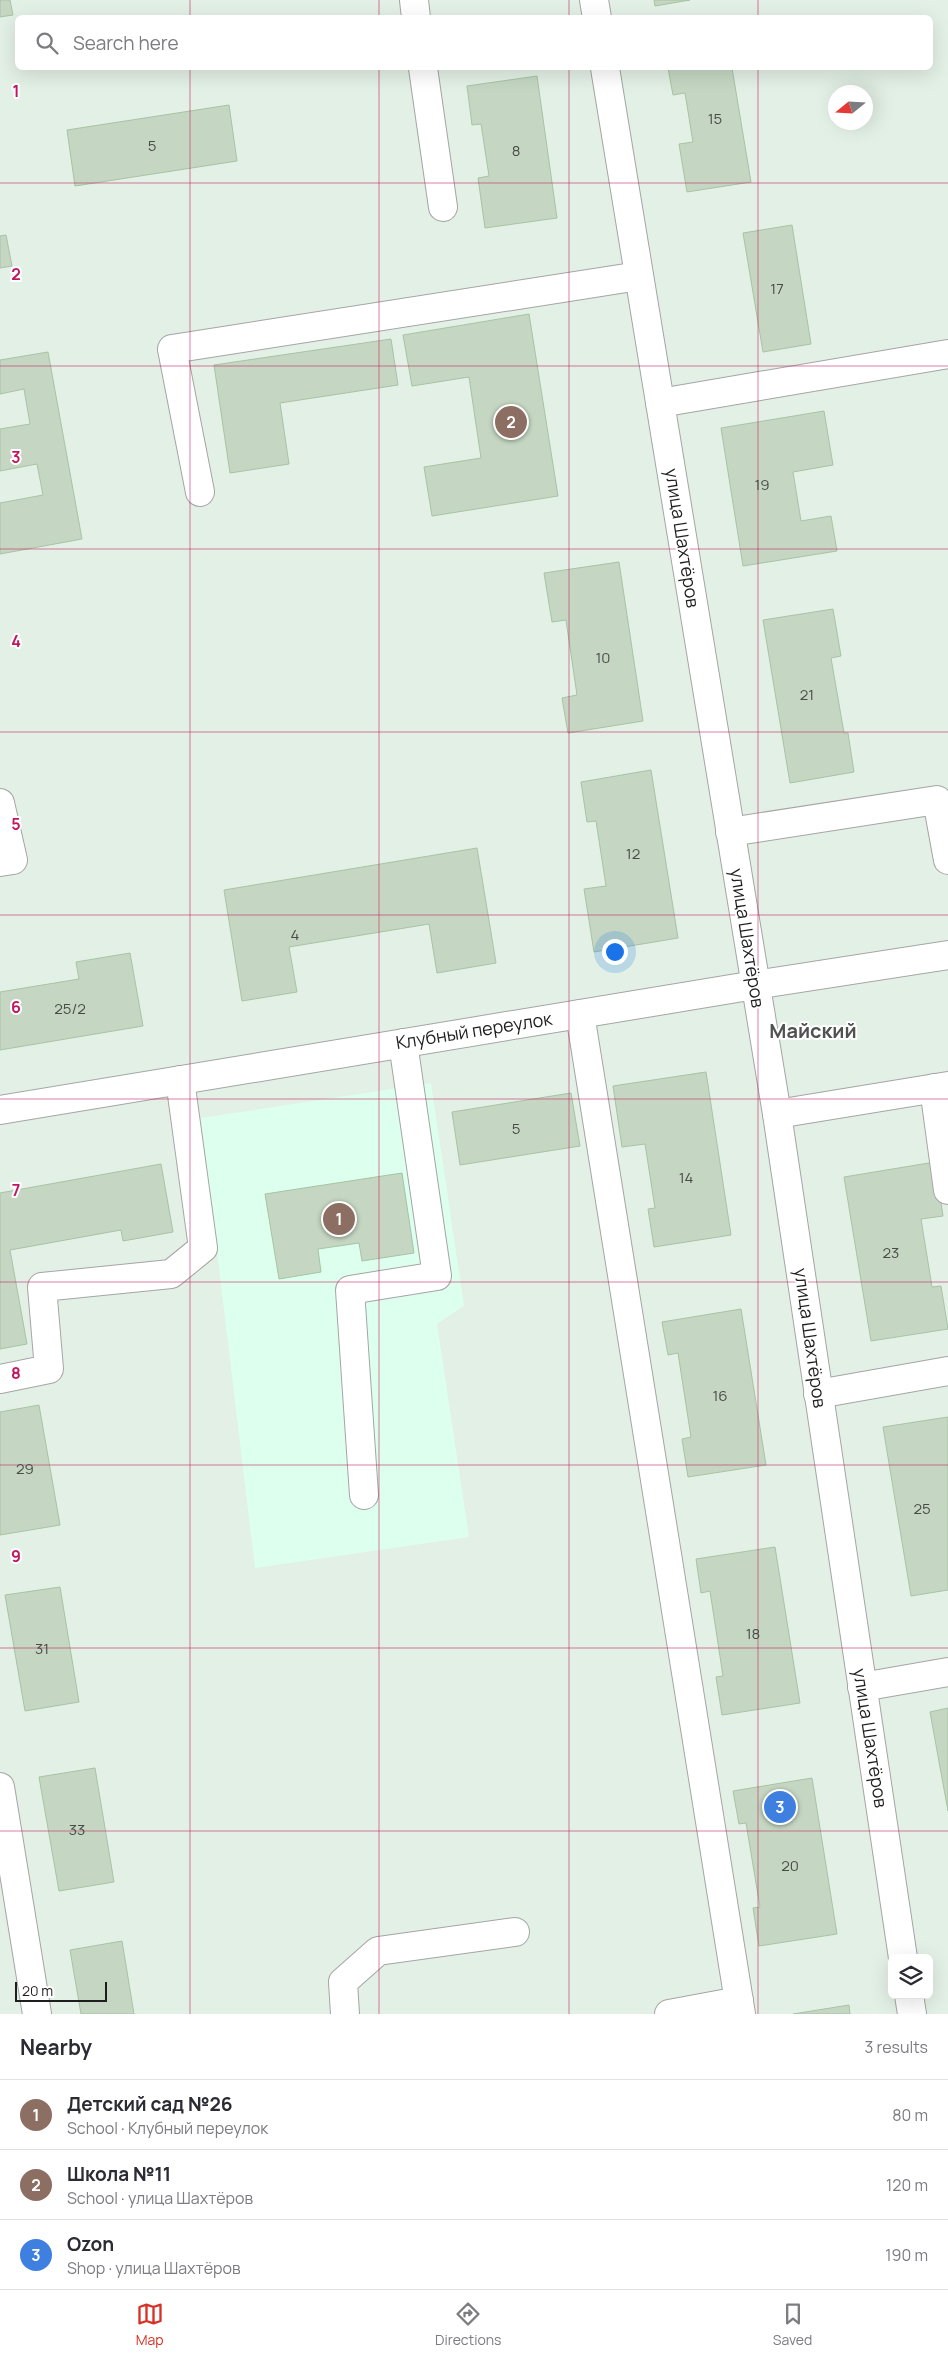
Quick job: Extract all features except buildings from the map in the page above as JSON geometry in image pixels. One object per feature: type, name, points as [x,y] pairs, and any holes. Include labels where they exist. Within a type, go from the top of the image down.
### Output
[{"type":"street","points":[[414,0],[416,15]]},
{"type":"street","points":[[594,0],[596,15]]},
{"type":"street","points":[[423,70],[443,206]]},
{"type":"street","name":"улица Шахтёров","points":[[605,70],[777,1114],[902,1954]]},
{"type":"street","points":[[200,492],[172,349],[639,276]]},
{"type":"street","points":[[660,403],[948,354]]},
{"type":"street","points":[[730,832],[937,800],[948,860]]},
{"type":"street","points":[[0,803],[12,860],[0,862]]},
{"type":"street","name":"Клубный переулок","points":[[0,1110],[755,985],[948,955]]},
{"type":"street","points":[[580,1014],[740,2008],[669,2014]]},
{"type":"street","points":[[364,1495],[350,1290],[437,1276],[403,1043]]},
{"type":"street","points":[[0,1379],[49,1369],[42,1287],[171,1274],[204,1248],[180,1080]]},
{"type":"street","points":[[777,1114],[941,1087],[948,1190]]},
{"type":"street","points":[[818,1394],[948,1371]]},
{"type":"street","points":[[862,1687],[948,1672]]},
{"type":"street","points":[[0,1788],[37,2014]]},
{"type":"street","points":[[345,2014],[343,1982],[378,1950],[516,1932]]},
{"type":"street","points":[[910,1999],[912,2014]]},
{"type":"shaded area","points":[[431,1083],[464,1306],[437,1324],[469,1537],[255,1568],[201,1118]]},
{"type":"place","name":"Школа №11","points":[[511,422]]},
{"type":"place","name":"Детский сад №26","points":[[339,1219]]},
{"type":"place","name":"Ozon","points":[[780,1807]]},
{"type":"district","name":"Майский","points":[[813,1031]]}]
